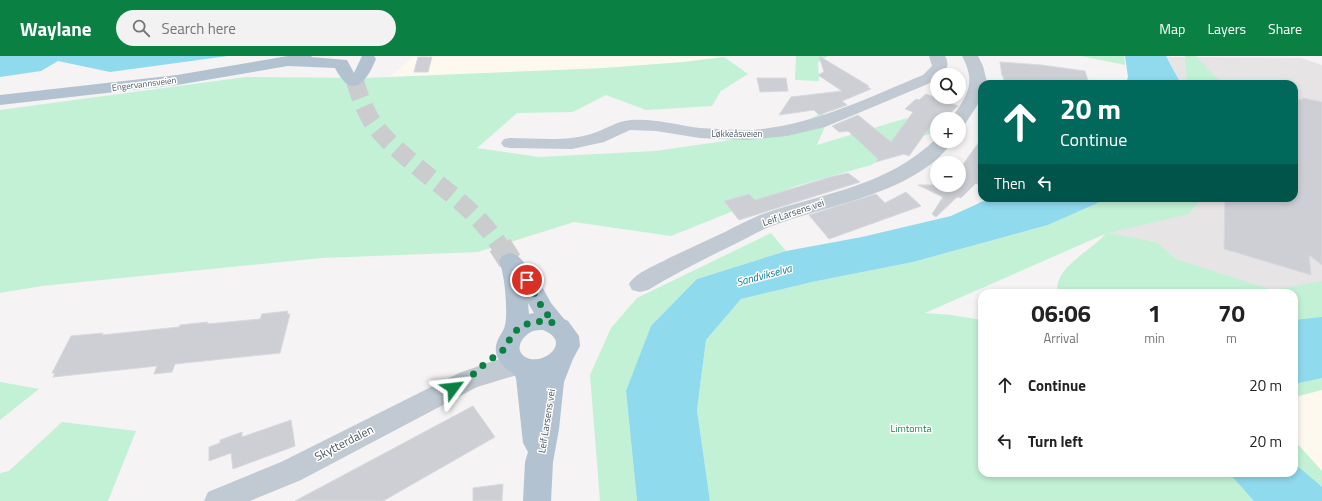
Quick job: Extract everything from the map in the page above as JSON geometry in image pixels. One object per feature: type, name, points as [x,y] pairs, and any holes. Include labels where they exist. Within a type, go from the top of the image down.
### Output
[{"type":"main road","name":"Engervannsveien","points":[[0,100],[177,80],[288,61],[304,56]]},
{"type":"main road","points":[[336,61],[348,77],[355,81],[361,75],[372,57]]},
{"type":"main road","name":"Engervannsveien","points":[[288,61],[336,61]]},
{"type":"main road","name":"Leif Larsens vei","points":[[539,462],[528,378],[517,352],[518,314],[516,285],[510,261],[527,280],[543,309],[554,323]]},
{"type":"main road","points":[[544,321],[554,323],[565,331],[568,339],[566,351],[561,359],[551,365],[540,368],[517,352],[523,325],[544,321]]},
{"type":"main road","name":"Leif Larsens vei","points":[[537,501],[539,462],[546,428],[552,382],[561,359]]},
{"type":"street","name":"Løkkeåsveien","points":[[510,143],[572,144],[598,138],[630,125],[656,126],[700,133],[720,134],[748,135],[787,131],[818,123],[929,78],[940,68],[941,62],[937,56]]},
{"type":"street","points":[[970,56],[978,70],[979,80]]},
{"type":"street","points":[[964,112],[972,101],[978,86]]},
{"type":"street","name":"Leif Larsens vei","points":[[640,284],[694,254],[766,221],[896,177],[922,162],[938,148]]},
{"type":"street","name":"Skytterdalen","points":[[218,501],[290,471],[468,380],[496,370],[517,352]]},
{"type":"shaded area","points":[[414,56],[731,56],[683,62],[605,68],[390,77]]},
{"type":"shaded area","points":[[1167,57],[1301,58],[1322,65],[1322,307],[1298,295],[1298,289],[1266,289],[1176,259],[1157,242],[1107,233],[1119,202],[1298,202],[1298,80],[1179,80]]},
{"type":"shaded area","points":[[1322,378],[1322,487],[1298,466],[1298,383]]},
{"type":"green space","points":[[796,56],[828,56],[818,62],[819,81],[795,80]]},
{"type":"green space","points":[[1081,56],[1124,56],[1125,65]]},
{"type":"green space","points":[[1185,56],[1196,56],[1218,80],[1187,80]]},
{"type":"green space","points":[[724,57],[748,74],[721,91],[712,106],[646,110],[606,95],[573,112],[517,113],[477,148],[539,157],[655,151],[725,141],[801,124],[821,113],[829,117],[817,145],[907,118],[930,126],[930,134],[919,137],[871,165],[796,186],[671,236],[574,222],[478,252],[322,258],[42,286],[0,293],[0,110],[246,77],[365,78],[605,68],[683,62]]},
{"type":"green space","name":"Limtomta","points":[[1100,202],[1198,202],[1189,214],[1108,233],[1157,242],[1176,259],[1269,289],[1058,289],[1061,275],[1075,260],[1105,234],[925,313],[978,319],[978,477],[1298,477],[1298,444],[1322,471],[1322,501],[710,501],[697,410],[706,340],[741,299],[812,282],[913,262],[1048,225]]},
{"type":"green space","points":[[771,233],[786,251],[697,279],[626,391],[637,501],[600,501],[590,375],[611,328],[637,298]]},
{"type":"green space","points":[[1322,281],[1322,390],[1298,396],[1298,289],[1278,289]]},
{"type":"green space","points":[[0,382],[39,389],[0,420]]},
{"type":"green space","points":[[62,422],[136,431],[108,501],[0,501],[0,473],[9,471]]},
{"type":"water","points":[[0,56],[228,56],[110,72],[58,61],[41,71],[0,77]]},
{"type":"water","points":[[1125,56],[1166,56],[1179,80],[1127,80]]},
{"type":"water","name":"Sandvikselva","points":[[981,202],[1100,202],[1048,225],[913,262],[812,282],[741,299],[706,340],[697,410],[710,501],[637,501],[626,391],[651,326],[697,279],[786,251],[862,237],[951,216]]},
{"type":"water","points":[[1322,317],[1322,378],[1298,383],[1298,320]]},
{"type":"water","points":[[1298,466],[1322,487],[1322,501],[1254,501],[1233,477],[1298,477]]},
{"type":"building","points":[[819,56],[869,86],[867,87],[871,89],[842,101],[847,105],[819,115],[814,110],[779,115],[791,97],[842,91],[818,75],[824,72]]},
{"type":"building","points":[[418,57],[432,57],[428,72],[414,72]]},
{"type":"building","points":[[1000,62],[1041,65],[1085,71],[1088,80],[1004,80]]},
{"type":"building","points":[[757,78],[786,78],[788,91],[760,92]]},
{"type":"building","points":[[926,94],[930,96],[930,104],[953,104],[958,106],[952,112],[930,112],[930,126],[909,156],[904,154],[876,162],[878,159],[848,131],[839,132],[832,126],[858,115],[891,142],[913,112],[905,109],[916,99],[919,100]]},
{"type":"building","points":[[1304,98],[1322,102],[1322,265],[1309,255],[1311,275],[1224,249],[1225,202],[1298,202],[1298,99],[1301,100]]},
{"type":"building","points":[[978,144],[978,185],[976,183],[961,198],[957,197],[936,217],[932,214],[943,197],[933,192],[966,192],[966,160]]},
{"type":"building","points":[[848,173],[860,182],[739,220],[724,201],[749,194],[755,200]]},
{"type":"building","points":[[918,185],[930,185],[930,191]]},
{"type":"building","points":[[906,192],[921,206],[829,239],[809,215],[876,194],[885,203]]},
{"type":"building","points":[[288,311],[287,314],[290,314],[280,353],[175,364],[172,372],[154,374],[157,366],[53,377],[55,373],[52,373],[71,336],[103,333],[102,335],[179,327],[180,325],[208,322],[207,324],[260,319],[262,314]]},
{"type":"building","points":[[473,406],[495,437],[383,501],[295,501]]},
{"type":"building","points":[[291,420],[295,446],[233,469],[231,453],[209,461],[209,447],[220,443],[220,440],[242,432],[242,437]]},
{"type":"building","points":[[503,484],[502,501],[473,501],[473,488]]},
{"type":"tunnel","points":[[355,81],[366,111],[380,132],[402,154],[449,192],[482,222],[500,246]]},
{"type":"tunnel","points":[[500,245],[510,261]]},
{"type":"route","points":[[453,388],[468,380],[477,370],[507,347],[511,335],[523,325],[544,321],[554,323],[543,309],[527,280]]}]
